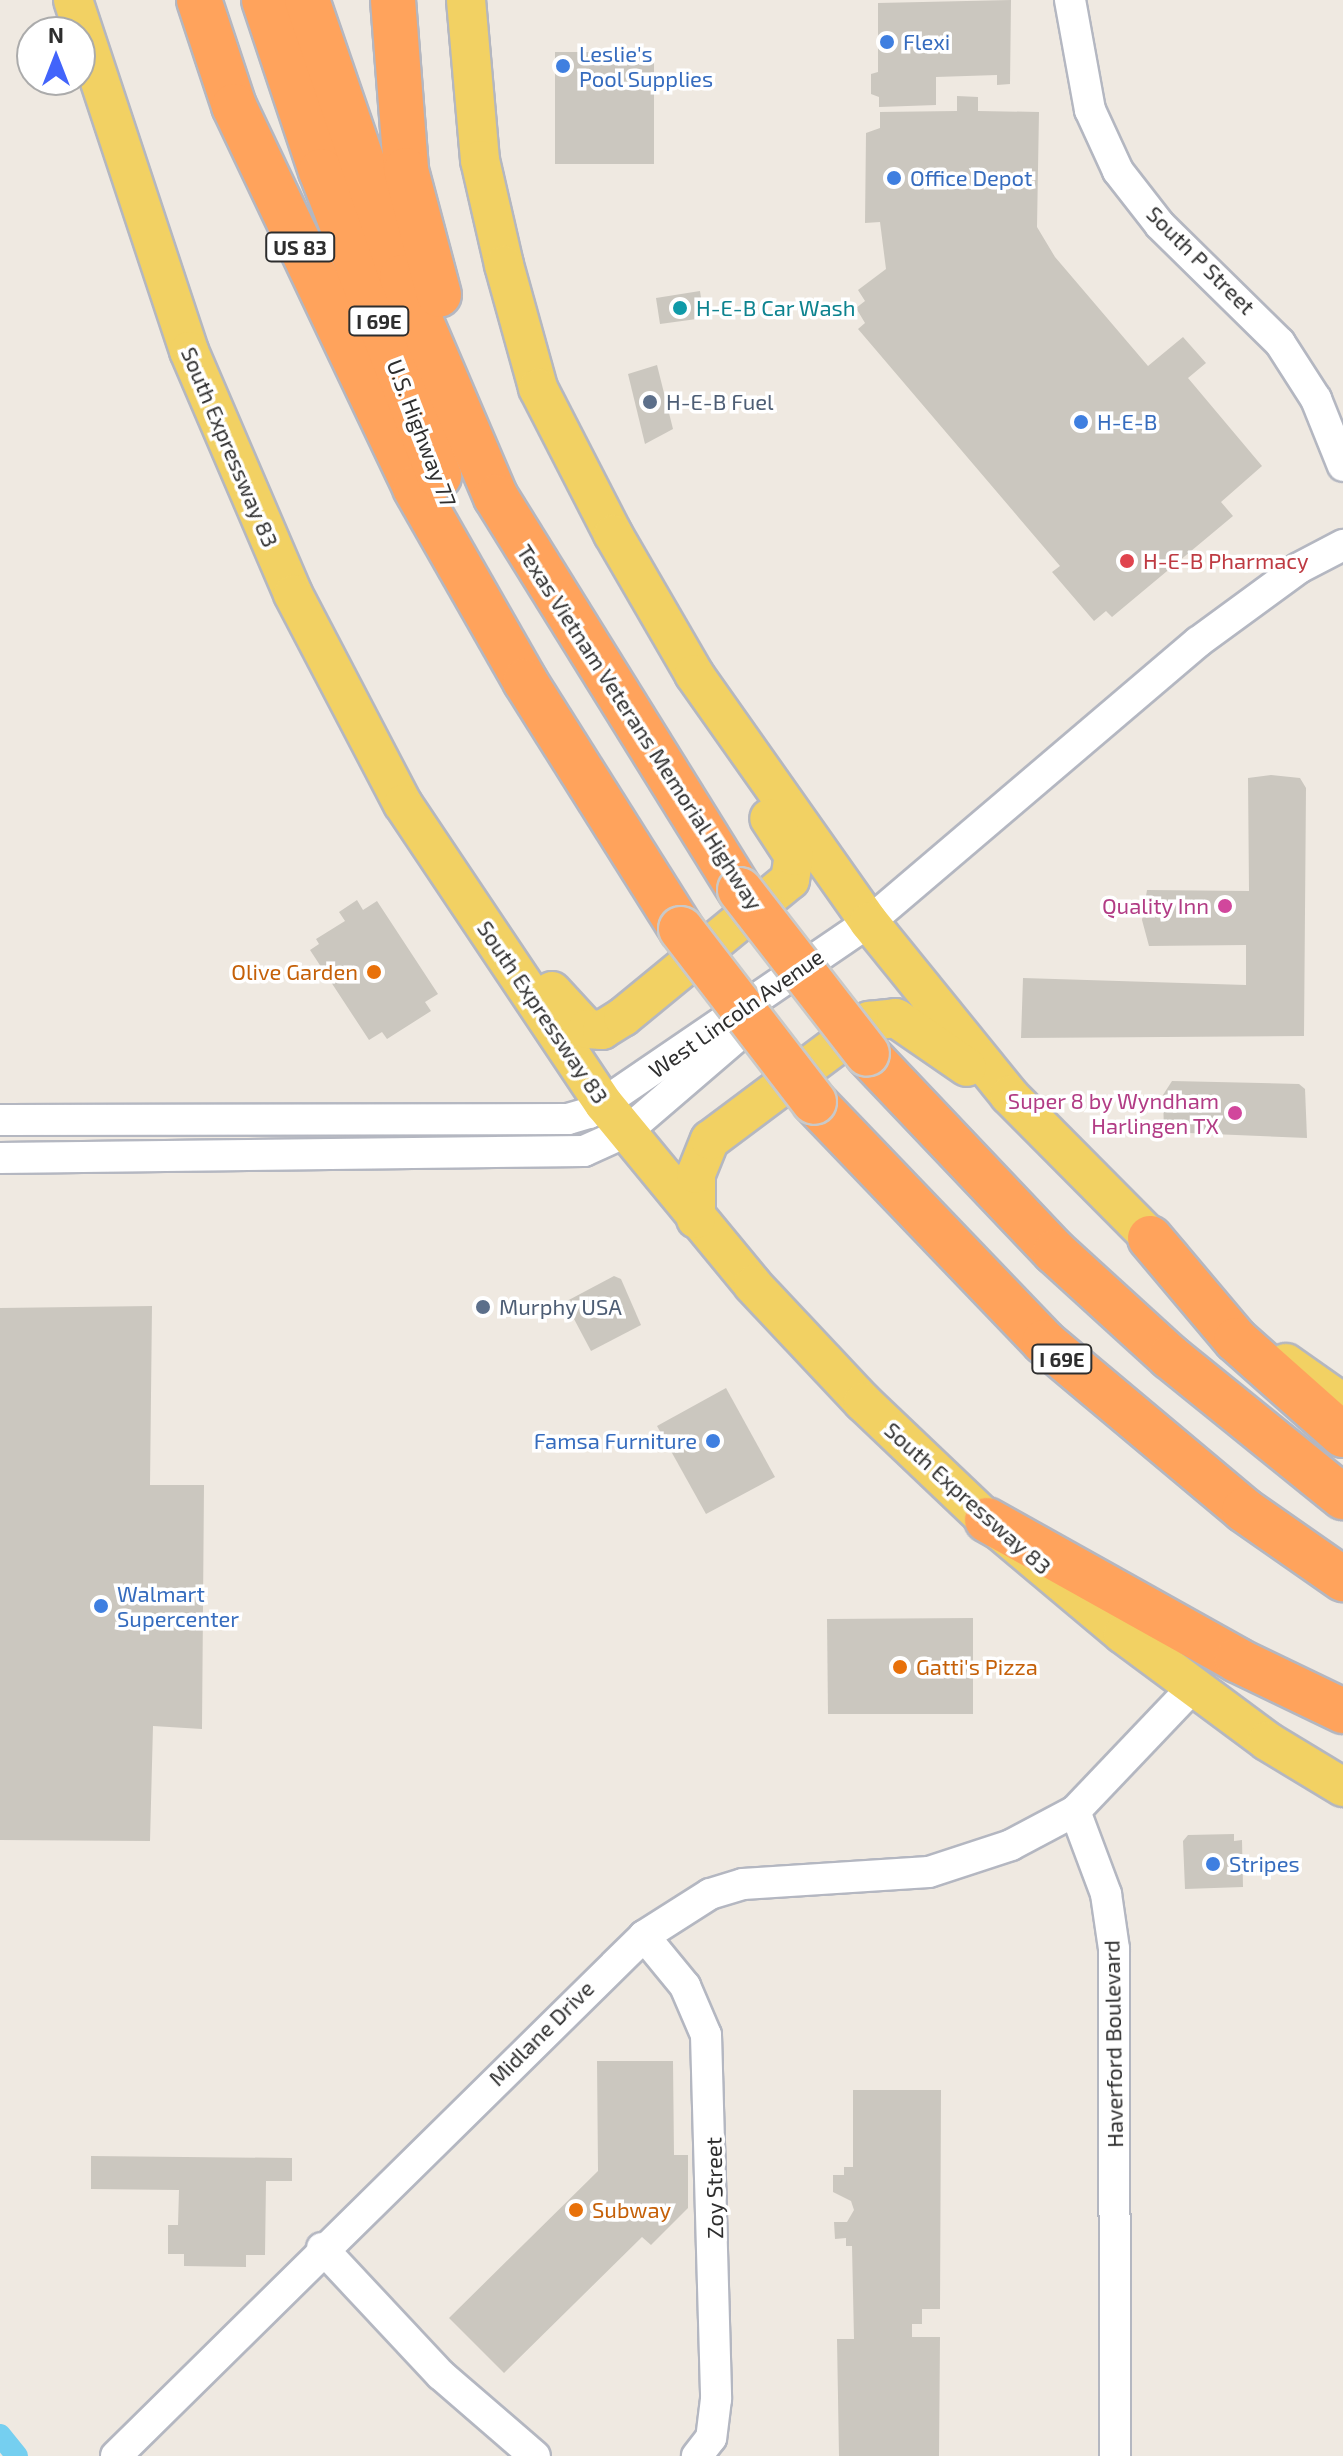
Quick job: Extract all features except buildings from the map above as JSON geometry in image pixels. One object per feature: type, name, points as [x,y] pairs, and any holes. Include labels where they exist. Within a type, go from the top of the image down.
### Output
[{"type":"highway","name":"US 83","points":[[199,0],[234,106],[415,488],[501,639]]},
{"type":"highway","name":"U.S. Highway 77","points":[[264,0],[321,171],[501,639]]},
{"type":"highway","name":"U.S. Highway 77","points":[[307,0],[402,277],[513,530]]},
{"type":"highway","points":[[393,0],[398,107],[414,207],[513,530]]},
{"type":"highway","name":"Texas Vietnam Veterans Memorial Highway","points":[[513,530],[648,736],[740,890],[867,1054],[1055,1252],[1170,1357],[1343,1497]]},
{"type":"highway","name":"I 69E","points":[[501,639],[681,929],[814,1102],[1044,1342],[1232,1500],[1343,1579]]},
{"type":"highway","points":[[1150,1238],[1236,1340],[1343,1435]]},
{"type":"highway","points":[[987,1520],[1237,1660],[1343,1711]]},
{"type":"main road","name":"South Expressway 83","points":[[73,0],[189,351],[235,468],[300,608],[403,804],[615,1118],[696,1219],[863,1402],[987,1520],[1267,1741],[1343,1787]]},
{"type":"main road","points":[[466,0],[480,160],[538,388],[694,674],[869,922],[1009,1095],[1150,1238],[1271,1353],[1343,1403]]},
{"type":"main road","points":[[431,842],[457,850],[573,1019],[593,1030],[610,1026],[790,880],[793,869],[786,841],[712,731],[698,703],[694,674]]},
{"type":"main road","points":[[696,1219],[696,1174],[710,1140],[869,1021],[896,1018],[922,1031],[1009,1095]]},
{"type":"street","name":"South P Street","points":[[1070,0],[1090,110],[1118,171],[1160,225],[1280,343],[1316,399],[1343,466]]},
{"type":"street","name":"West Lincoln Avenue","points":[[0,1158],[553,1155],[584,1151],[615,1118],[869,922],[1198,642],[1299,568],[1343,545]]},
{"type":"street","name":"West Lincoln Avenue","points":[[0,1120],[615,1118]]},
{"type":"street","points":[[1075,1811],[1194,1686]]},
{"type":"street","name":"Midlane Drive","points":[[116,2456],[322,2248],[644,1936],[710,1894],[743,1884],[929,1872],[997,1851],[1075,1811]]},
{"type":"street","name":"Haverford Boulevard","points":[[1075,1811],[1106,1894],[1114,1949],[1115,2456]]},
{"type":"street","name":"Zoy Street","points":[[644,1936],[685,1986],[706,2035],[716,2399],[711,2438],[697,2456]]},
{"type":"street","points":[[322,2248],[441,2375],[535,2456]]},
{"type":"waterway","points":[[0,2435],[17,2456]]},
{"type":"place","name":"Flexi","points":[[887,42]]},
{"type":"place","name":"Leslie's Pool Supplies","points":[[563,66]]},
{"type":"place","name":"Office Depot","points":[[894,178]]},
{"type":"place","name":"H-E-B Car Wash","points":[[680,308]]},
{"type":"place","name":"H-E-B Fuel","points":[[650,402]]},
{"type":"place","name":"H-E-B","points":[[1081,422]]},
{"type":"place","name":"H-E-B Pharmacy","points":[[1127,561]]},
{"type":"place","name":"Quality Inn","points":[[1225,906]]},
{"type":"place","name":"Olive Garden","points":[[374,972]]},
{"type":"place","name":"Super 8 by Wyndham Harlingen TX","points":[[1235,1113]]},
{"type":"place","name":"Murphy USA","points":[[483,1307]]},
{"type":"place","name":"Famsa Furniture","points":[[713,1441]]},
{"type":"place","name":"Walmart Supercenter","points":[[101,1606]]},
{"type":"place","name":"Gatti's Pizza","points":[[900,1667]]},
{"type":"place","name":"Stripes","points":[[1213,1864]]},
{"type":"place","name":"Subway","points":[[576,2210]]}]
